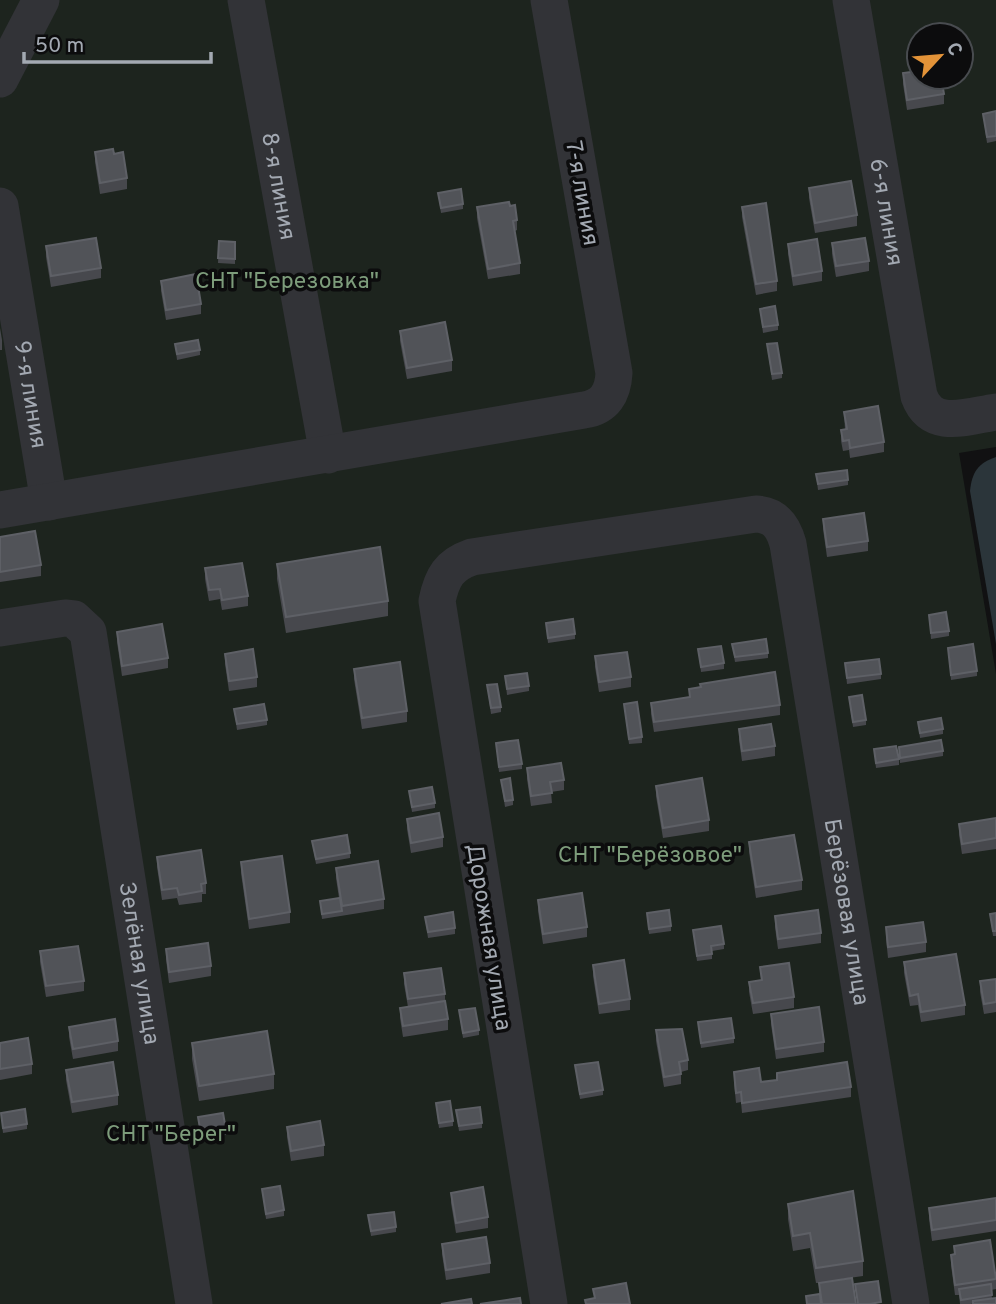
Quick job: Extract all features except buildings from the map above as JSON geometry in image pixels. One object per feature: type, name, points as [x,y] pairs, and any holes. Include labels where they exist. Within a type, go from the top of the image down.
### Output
[{"type":"street","points":[[0,79],[41,0]]},
{"type":"street","name":"8-я линия","points":[[246,0],[328,455]]},
{"type":"street","name":"7-я линия","points":[[328,455],[590,409],[607,399],[613,387],[614,373],[549,0]]},
{"type":"street","name":"6-я линия","points":[[851,0],[919,396],[929,413],[936,418],[952,419],[996,412]]},
{"type":"street","name":"9-я линия","points":[[0,206],[49,502]]},
{"type":"street","points":[[0,510],[328,455]]},
{"type":"street","name":"Берёзовая улица","points":[[446,572],[459,562],[472,557],[756,514],[777,520],[788,544],[911,1304]]},
{"type":"street","name":"Дорожная улица","points":[[446,572],[437,601],[549,1304]]},
{"type":"street","name":"Зелёная улица","points":[[0,628],[75,618],[83,625],[90,642],[194,1304]]},
{"type":"green space","points":[[0,0],[996,0],[996,447],[959,453],[996,674],[996,1304],[0,1304]]},
{"type":"shaded area","points":[[996,457],[996,644],[970,491],[977,469]]},
{"type":"park label","name":"СНТ \"Березовка\"","points":[[287,280]]},
{"type":"park label","name":"СНТ \"Берёзовое\"","points":[[650,854]]},
{"type":"park label","name":"СНТ \"Берег\"","points":[[171,1133]]}]
